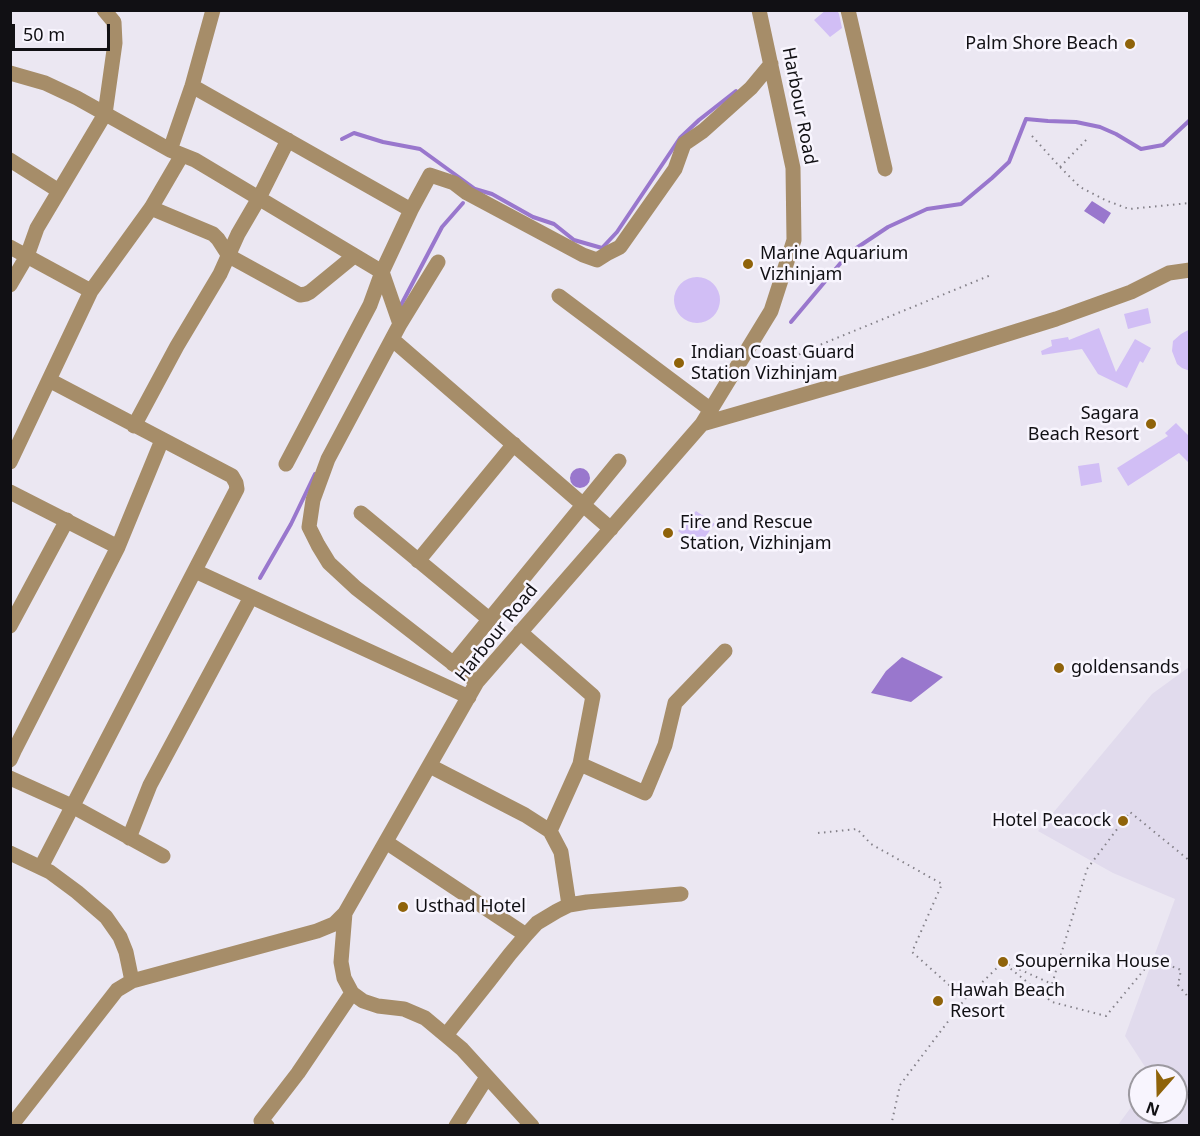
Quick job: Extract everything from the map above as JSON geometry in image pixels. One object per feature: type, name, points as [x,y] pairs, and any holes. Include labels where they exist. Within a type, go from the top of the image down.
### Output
[{"type":"street","points":[[10,285],[27,256],[38,228],[105,114],[115,44],[114,22],[104,10]]},
{"type":"street","points":[[10,462],[91,291],[151,208],[176,152],[213,10]]},
{"type":"street","name":"Harbour Road","points":[[11,1125],[117,990],[132,981],[317,931],[334,924],[345,913],[477,682],[702,424],[771,311],[794,240],[793,168],[759,10]]},
{"type":"street","points":[[848,10],[885,169]]},
{"type":"street","points":[[286,464],[370,306],[382,272],[430,176],[454,183],[467,193],[583,255],[597,260],[620,248],[675,169],[684,144],[703,131],[751,88],[771,64]]},
{"type":"street","points":[[10,73],[45,83],[195,160],[382,272],[400,324]]},
{"type":"street","points":[[192,86],[411,210]]},
{"type":"street","points":[[135,426],[177,346],[220,274],[238,234],[288,140]]},
{"type":"street","points":[[10,160],[59,191]]},
{"type":"street","points":[[151,208],[213,234],[229,256],[300,295],[310,292],[354,256]]},
{"type":"street","points":[[10,247],[91,291]]},
{"type":"street","points":[[438,262],[400,324],[328,459],[313,500],[309,527],[329,563],[356,588],[477,682]]},
{"type":"street","points":[[702,424],[1056,319],[1131,292],[1169,273],[1190,270]]},
{"type":"street","points":[[559,296],[711,410]]},
{"type":"street","points":[[393,340],[611,529]]},
{"type":"street","points":[[41,867],[237,489],[232,476],[49,380]]},
{"type":"street","points":[[10,760],[118,546],[162,440]]},
{"type":"street","points":[[418,561],[514,444]]},
{"type":"street","points":[[453,664],[619,461]]},
{"type":"street","points":[[10,492],[118,546]]},
{"type":"street","points":[[361,513],[489,620]]},
{"type":"street","points":[[10,626],[67,520]]},
{"type":"street","points":[[195,571],[469,697]]},
{"type":"street","points":[[129,837],[150,785],[251,597]]},
{"type":"street","points":[[520,632],[593,696],[580,764],[550,831]]},
{"type":"street","points":[[580,764],[645,793],[665,745],[675,703],[725,651]]},
{"type":"street","points":[[430,766],[525,815],[550,831],[561,852],[569,905]]},
{"type":"street","points":[[10,778],[72,806],[163,856]]},
{"type":"street","points":[[386,842],[526,935]]},
{"type":"street","points":[[10,853],[50,872],[106,917],[120,937],[126,952],[132,981]]},
{"type":"street","points":[[446,1035],[537,923],[569,905],[681,894]]},
{"type":"street","points":[[345,913],[341,962],[344,978],[352,993],[363,1001],[378,1006],[404,1009],[425,1018],[462,1049],[532,1125]]},
{"type":"street","points":[[267,1125],[261,1121],[298,1073],[352,993]]},
{"type":"street","points":[[456,1125],[487,1077]]},
{"type":"path","points":[[1032,136],[1080,187],[1104,200],[1129,209],[1190,203]]},
{"type":"path","points":[[1060,167],[1089,137]]},
{"type":"path","points":[[801,396],[792,366],[795,357],[804,351],[991,275]]},
{"type":"path","points":[[1003,962],[1052,984],[1087,869],[1130,812],[1190,861]]},
{"type":"path","points":[[818,833],[858,829],[872,844],[942,884],[912,952],[965,999]]},
{"type":"path","points":[[1003,962],[1052,1002],[1106,1016],[1153,959],[1181,970],[1178,985],[1190,999]]},
{"type":"path","points":[[891,1125],[900,1085],[965,999],[1003,962]]},
{"type":"shaded area","points":[[1092,201],[1111,213],[1104,224],[1084,211]]},
{"type":"shaded area","points":[[580,468],[587,471],[590,478],[587,485],[580,488],[573,485],[570,478],[573,471]]},
{"type":"shaded area","points":[[902,657],[943,677],[911,702],[871,693],[886,671]]},
{"type":"shaded area","points":[[1189,667],[1189,1125],[1118,1125],[1128,1111],[1128,1124],[1188,1124],[1188,1064],[1143,1064],[1125,1036],[1175,899],[1113,873],[1038,831],[1152,694]]},
{"type":"building","points":[[826,10],[837,10],[842,28],[830,37],[814,20]]},
{"type":"building","points":[[697,277],[713,284],[720,300],[713,316],[697,323],[681,316],[674,300],[681,284]]},
{"type":"building","points":[[1148,308],[1151,323],[1128,329],[1124,314]]},
{"type":"building","points":[[1099,328],[1116,372],[1135,339],[1151,348],[1143,363],[1140,361],[1127,388],[1098,374],[1082,349],[1042,355],[1041,351],[1052,346],[1051,340],[1068,337],[1069,340]]},
{"type":"building","points":[[1190,329],[1190,371],[1177,364],[1172,351],[1173,341]]},
{"type":"building","points":[[1176,423],[1190,437],[1190,464],[1179,453],[1128,486],[1117,468],[1168,436],[1165,433]]},
{"type":"building","points":[[1099,463],[1102,482],[1081,486],[1078,466]]},
{"type":"building","points":[[696,511],[715,524],[698,546],[678,531]]},
{"type":"waterway","points":[[342,139],[354,133],[383,142],[420,149],[475,189],[492,194],[533,217],[554,224],[574,240],[602,248],[617,232],[680,138],[736,91]]},
{"type":"waterway","points":[[791,322],[849,253],[888,227],[927,209],[961,204],[992,178],[1009,162],[1026,119],[1076,122],[1100,127],[1141,149],[1163,145],[1190,120]]},
{"type":"waterway","points":[[400,307],[442,227],[463,203]]},
{"type":"waterway","points":[[260,578],[291,524],[315,474]]},
{"type":"place","name":"Palm Shore Beach","points":[[1130,44]]},
{"type":"place","name":"Marine Aquarium Vizhinjam","points":[[748,264]]},
{"type":"place","name":"Indian Coast Guard Station Vizhinjam","points":[[679,363]]},
{"type":"place","name":"Sagara Beach Resort","points":[[1151,424]]},
{"type":"place","name":"Fire and Rescue Station, Vizhinjam","points":[[668,533]]},
{"type":"place","name":"goldensands","points":[[1059,668]]},
{"type":"place","name":"Hotel Peacock","points":[[1123,821]]},
{"type":"place","name":"Usthad Hotel","points":[[403,907]]},
{"type":"place","name":"Soupernika House","points":[[1003,962]]},
{"type":"place","name":"Hawah Beach Resort","points":[[938,1001]]}]
